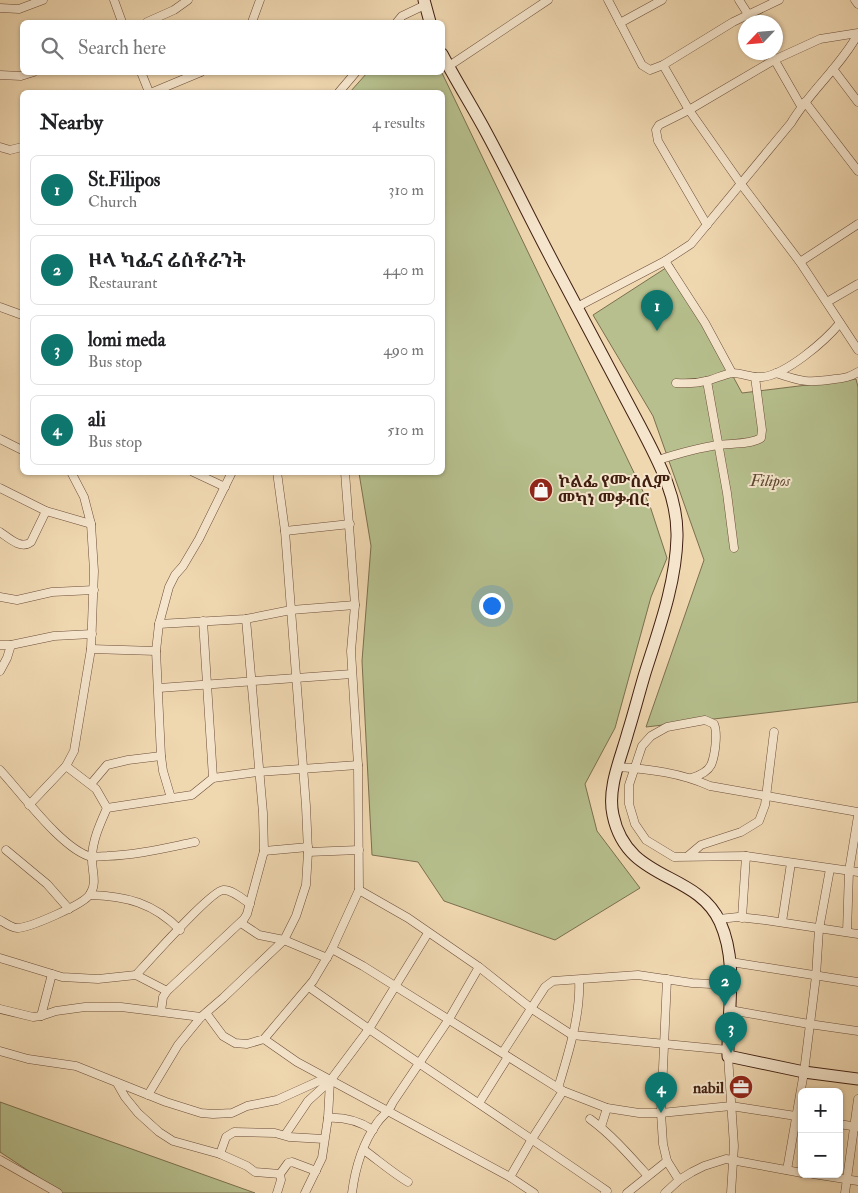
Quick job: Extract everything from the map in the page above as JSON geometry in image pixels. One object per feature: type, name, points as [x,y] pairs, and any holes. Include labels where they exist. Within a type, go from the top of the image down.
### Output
[{"type":"street","points":[[0,8],[19,9],[43,0]]},
{"type":"street","points":[[114,0],[121,20]]},
{"type":"street","points":[[174,0],[185,2]]},
{"type":"street","points":[[253,20],[260,0]]},
{"type":"street","points":[[449,66],[548,0]]},
{"type":"street","points":[[608,0],[644,68],[653,70],[732,22],[738,21]]},
{"type":"street","points":[[620,23],[662,0]]},
{"type":"street","points":[[739,0],[748,15]]},
{"type":"street","points":[[757,15],[779,0]]},
{"type":"street","points":[[855,0],[858,4]]},
{"type":"street","points":[[151,20],[185,2]]},
{"type":"street","points":[[399,20],[424,2],[429,20]]},
{"type":"street","points":[[577,307],[665,261],[691,244],[791,123],[803,104],[833,69],[858,34]]},
{"type":"street","points":[[783,56],[820,39],[858,34]]},
{"type":"street","points":[[445,59],[487,133],[658,460],[672,498],[677,531],[675,562],[666,604],[618,767],[612,794],[612,804],[615,822],[630,851],[644,864],[692,891],[708,905],[718,919],[726,940],[731,962],[728,1053],[734,1146],[731,1193]]},
{"type":"street","points":[[707,225],[658,140],[656,133],[659,125],[689,110],[774,60],[803,104],[858,172]]},
{"type":"street","points":[[663,65],[689,110],[741,184],[800,262],[858,350]]},
{"type":"street","points":[[833,69],[858,102]]},
{"type":"street","points":[[0,75],[24,75]]},
{"type":"street","points":[[142,75],[147,90]]},
{"type":"street","points":[[158,90],[194,75]]},
{"type":"street","points":[[341,90],[353,75]]},
{"type":"street","points":[[0,147],[10,150],[20,148]]},
{"type":"street","points":[[800,262],[858,224]]},
{"type":"street","points":[[665,261],[704,323],[732,374]]},
{"type":"street","points":[[827,302],[858,284]]},
{"type":"street","points":[[0,307],[20,314]]},
{"type":"street","points":[[676,383],[689,384],[732,374],[762,377],[776,373],[822,343],[840,323]]},
{"type":"street","points":[[776,373],[803,382],[816,383],[850,377],[858,372]]},
{"type":"street","points":[[658,460],[693,449],[718,444],[753,441],[762,437],[755,377]]},
{"type":"street","points":[[850,377],[858,382]]},
{"type":"street","points":[[707,381],[727,493],[734,548]]},
{"type":"street","points":[[0,439],[20,449]]},
{"type":"street","points":[[29,806],[66,766],[74,751],[91,649],[94,590],[91,524],[84,497],[73,475]]},
{"type":"street","points":[[199,475],[224,487]]},
{"type":"street","points":[[171,798],[163,771],[161,756],[156,651],[159,624],[169,587],[175,575],[183,566],[230,475]]},
{"type":"street","points":[[148,1095],[178,1045],[203,1015],[284,940],[296,916],[304,891],[308,849],[285,531],[277,475]]},
{"type":"street","points":[[0,1009],[19,1015],[40,1016],[56,1011],[85,1007],[133,1008],[203,1015],[228,1040],[241,1044],[254,1043],[264,1039],[309,987],[327,958],[359,890],[358,766],[355,694],[352,674],[355,605],[345,475]]},
{"type":"street","points":[[0,488],[46,511],[91,524]]},
{"type":"street","points":[[0,532],[22,545],[27,545],[31,542],[46,511]]},
{"type":"street","points":[[285,531],[350,524]]},
{"type":"street","points":[[0,597],[17,600],[52,592],[94,590]]},
{"type":"street","points":[[159,624],[246,619],[291,610],[355,605]]},
{"type":"street","points":[[160,1011],[163,997],[167,991],[241,923],[247,914],[264,851],[263,812],[246,619]]},
{"type":"street","points":[[203,621],[213,778]]},
{"type":"street","points":[[0,645],[11,645],[54,636],[92,634]]},
{"type":"street","points":[[0,672],[11,645]]},
{"type":"street","points":[[91,649],[156,651]]},
{"type":"street","points":[[159,688],[352,674]]},
{"type":"street","points":[[691,778],[701,775],[711,765],[715,749],[716,728],[714,724],[705,720],[667,727],[651,736],[642,746],[629,785],[629,804],[635,824],[646,840],[670,856],[697,858],[746,856],[791,864],[858,872]]},
{"type":"street","points":[[688,856],[701,846],[734,835],[755,825],[762,818],[774,732]]},
{"type":"street","points":[[91,784],[107,765],[161,756]]},
{"type":"street","points":[[0,920],[16,928],[37,923],[69,909],[90,895],[94,882],[92,857],[95,836],[107,808],[100,794],[91,784],[66,766]]},
{"type":"street","points":[[107,808],[171,798],[183,798],[192,795],[213,778],[302,768],[358,766]]},
{"type":"street","points":[[618,767],[691,778],[710,786],[858,812]]},
{"type":"street","points":[[0,770],[29,806],[68,843],[92,857],[129,855],[195,842]]},
{"type":"street","points":[[847,932],[848,871],[857,832],[858,816]]},
{"type":"street","points":[[264,851],[308,849],[359,850]]},
{"type":"street","points":[[6,850],[47,884],[69,909]]},
{"type":"street","points":[[742,918],[746,856]]},
{"type":"street","points":[[782,922],[791,864]]},
{"type":"street","points":[[802,1088],[820,929],[830,869]]},
{"type":"street","points":[[136,976],[202,906],[220,891],[228,890],[250,904]]},
{"type":"street","points":[[359,890],[408,918],[479,968],[532,1009],[572,1035],[664,1044],[728,1053],[804,1072],[858,1079]]},
{"type":"street","points":[[90,895],[112,895],[151,907],[166,916],[180,930]]},
{"type":"street","points":[[718,919],[742,918],[782,922],[858,934]]},
{"type":"street","points":[[241,923],[259,935],[284,940],[327,958]]},
{"type":"street","points":[[285,1135],[308,1101],[330,1081],[369,1030],[428,933]]},
{"type":"street","points":[[332,948],[560,1089],[607,1108],[639,1113],[661,1113],[731,1106],[798,1117],[787,1170]]},
{"type":"street","points":[[0,958],[52,974],[98,979],[136,976],[167,991]]},
{"type":"street","points":[[731,962],[858,982]]},
{"type":"street","points":[[352,1193],[354,1174],[379,1119],[389,1112],[393,1102],[449,1019],[479,968]]},
{"type":"street","points":[[40,1016],[52,974]]},
{"type":"street","points":[[479,1103],[532,1009],[550,982],[638,975],[692,983],[730,986]]},
{"type":"street","points":[[667,979],[661,1113],[663,1144],[667,1160],[679,1180]]},
{"type":"street","points":[[510,1177],[560,1089],[578,1007],[579,980]]},
{"type":"street","points":[[309,987],[418,1064],[479,1103],[607,1192]]},
{"type":"street","points":[[730,1010],[858,1031]]},
{"type":"street","points":[[264,1039],[296,1062],[510,1177],[534,1193]]},
{"type":"street","points":[[0,1051],[28,1059],[76,1066],[148,1095],[201,1112],[221,1114],[277,1100],[318,1081],[330,1081]]},
{"type":"street","points":[[305,1193],[322,1158],[328,1118],[330,1081]]},
{"type":"street","points":[[117,1083],[138,1113],[173,1141],[220,1154],[247,1166],[255,1172],[280,1174]]},
{"type":"street","points":[[845,1193],[856,1126],[858,1099]]},
{"type":"street","points":[[601,1127],[607,1108]]},
{"type":"street","points":[[328,1118],[357,1121],[373,1130]]},
{"type":"street","points":[[590,1119],[601,1127],[648,1176]]},
{"type":"street","points":[[843,1124],[856,1126]]},
{"type":"street","points":[[220,1154],[226,1137],[231,1133],[275,1133],[289,1137],[324,1139]]},
{"type":"street","points":[[364,1150],[386,1165],[397,1176],[408,1182]]},
{"type":"street","points":[[665,1193],[679,1180],[715,1162],[726,1159],[798,1171]]},
{"type":"street","points":[[0,1160],[58,1193]]},
{"type":"street","points":[[628,1193],[667,1160]]},
{"type":"street","points":[[277,1193],[281,1180],[280,1174],[286,1165],[290,1163],[316,1171]]},
{"type":"street","points":[[840,1178],[858,1182]]},
{"type":"green space","points":[[365,75],[443,75],[650,506],[667,558],[651,597],[615,728],[585,784],[597,831],[640,888],[555,940],[444,901],[418,862],[372,855],[362,661],[371,546],[359,475],[445,475],[445,90],[352,90]]},
{"type":"green space","name":"Filipos","points":[[672,264],[742,393],[856,379],[858,387],[858,702],[646,727],[704,560],[653,416],[593,315]]},
{"type":"green space","points":[[0,1102],[255,1193],[62,1193],[0,1152]]},
{"type":"place","name":"St.Filipos","points":[[657,331]]},
{"type":"place","name":"ኮልፌ የሙስሊም መካነ መቃብር","points":[[541,490]]},
{"type":"place","name":"ዞላ ካፌና ሬስቶራንት","points":[[725,1006]]},
{"type":"place","name":"lomi meda","points":[[731,1053]]},
{"type":"place","name":"nabil","points":[[741,1087]]},
{"type":"place","name":"ali","points":[[661,1113]]}]
